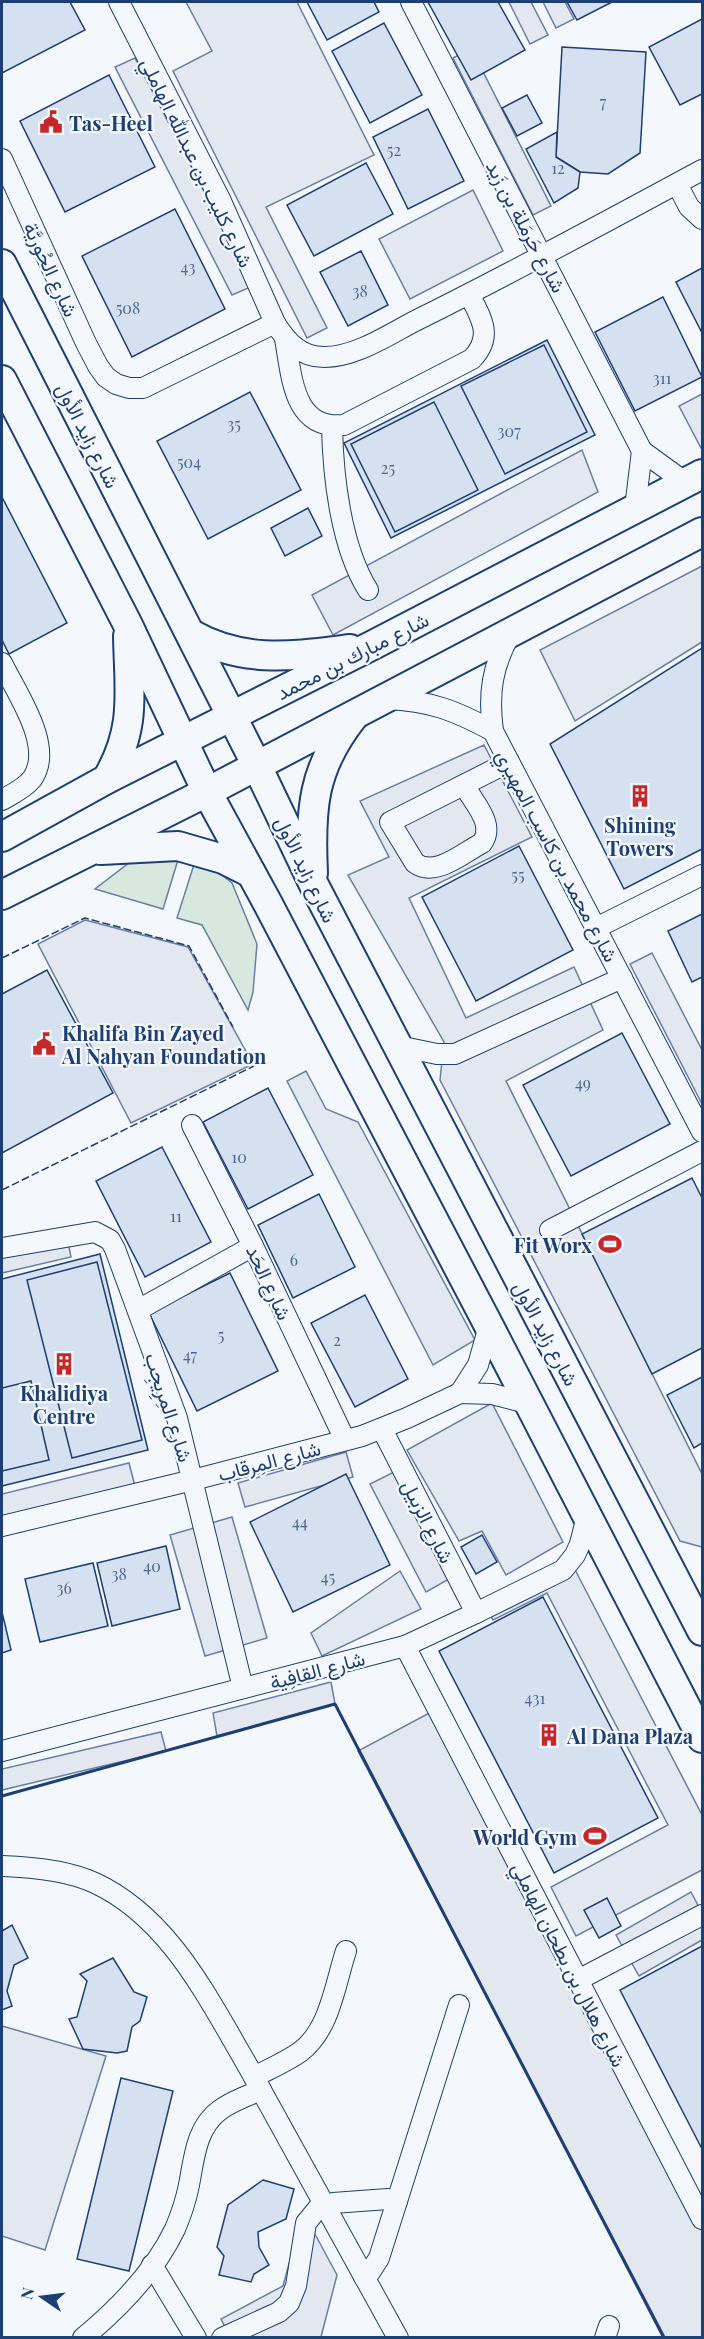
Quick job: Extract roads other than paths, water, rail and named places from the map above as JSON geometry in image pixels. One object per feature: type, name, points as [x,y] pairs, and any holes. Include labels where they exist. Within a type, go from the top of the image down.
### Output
[{"type":"main road","name":"شارع زايد الأول","points":[[2,264],[191,634],[314,885],[702,1631]]},
{"type":"main road","points":[[2,380],[128,625],[207,792],[489,1326],[702,1738]]},
{"type":"main road","name":"شارع مبارك بن محمد","points":[[2,837],[107,779],[232,718],[694,478]]},
{"type":"main road","points":[[2,895],[207,792],[256,764],[702,532]]},
{"type":"main road","points":[[107,779],[118,759],[128,729],[130,701],[128,625]]},
{"type":"main road","points":[[191,634],[224,650],[249,655],[293,656],[373,645]]},
{"type":"main road","points":[[314,885],[311,840],[312,807],[318,780],[339,734],[369,705]]},
{"type":"main road","points":[[87,851],[178,846],[223,859],[251,873]]},
{"type":"street","name":"شارع كليب بن عبدالله الهاملي","points":[[119,2],[220,199],[280,331],[302,408],[310,417],[332,426]]},
{"type":"street","name":"شارع حَرمَلة بن زَيد","points":[[411,2],[642,451],[694,478]]},
{"type":"street","name":"شارع الحُوريَّة","points":[[2,159],[86,344],[106,377],[116,384],[129,388],[142,388],[280,331]]},
{"type":"street","points":[[280,331],[302,353],[323,357],[345,355],[469,294],[702,170]]},
{"type":"street","points":[[677,184],[689,207],[702,219]]},
{"type":"street","points":[[368,590],[360,577],[349,546],[336,482],[332,426],[344,425],[355,420],[472,359],[479,352],[485,333],[484,323],[469,294]]},
{"type":"street","points":[[635,508],[642,451]]},
{"type":"street","name":"شارع محمد بن كاسب المهيري","points":[[511,633],[501,651],[490,693],[494,731],[702,1132]]},
{"type":"street","points":[[2,800],[23,788],[32,779],[38,768],[40,757],[39,740],[5,670]]},
{"type":"street","name":"شارع محمد بن كاسب المهيري","points":[[369,705],[423,702],[461,714],[494,731]]},
{"type":"street","points":[[464,785],[486,824],[485,839],[482,843],[437,867],[425,869],[420,867],[415,863],[390,822],[509,762]]},
{"type":"street","points":[[596,928],[702,874]]},
{"type":"street","name":"شارع محمد بن كاسب المهيري","points":[[398,1046],[446,1055],[462,1052],[622,978]]},
{"type":"street","name":"شارع الحَد","points":[[192,1125],[253,1246],[345,1440]]},
{"type":"street","points":[[550,1230],[702,1151]]},
{"type":"street","name":"شارع المِرِيجِب","points":[[2,1248],[84,1232],[95,1232],[110,1240],[115,1249],[177,1418],[243,1688]]},
{"type":"street","points":[[138,1310],[253,1246]]},
{"type":"street","points":[[460,1393],[478,1365],[489,1326]]},
{"type":"street","name":"شارع المِرقاب","points":[[2,1526],[193,1480],[345,1440],[382,1429],[460,1393],[492,1394],[527,1402]]},
{"type":"street","name":"شارع الزبيل","points":[[382,1429],[476,1613]]},
{"type":"street","name":"شارع القافِية","points":[[2,1751],[405,1646],[563,1570],[580,1544],[586,1516]]},
{"type":"street","name":"شارع هلال بن بطحان الهاملي","points":[[405,1646],[702,2219]]},
{"type":"street","points":[[2,1866],[48,1870],[95,1883],[147,1918],[174,1947],[200,1982],[398,2337]]},
{"type":"street","points":[[578,1980],[702,1915]]},
{"type":"street","points":[[83,2337],[113,2310],[152,2265],[174,2231],[183,2209],[196,2147],[204,2128],[218,2111],[300,2053],[318,2033],[325,2020],[346,1951]]},
{"type":"street","points":[[364,2277],[379,2258],[459,2005]]},
{"type":"street","points":[[222,2337],[279,2312],[289,2303],[296,2286],[306,2223],[314,2211],[325,2204],[388,2199],[397,2201]]},
{"type":"street","points":[[152,2265],[196,2337]]},
{"type":"place","name":"Tas-Heel","points":[[51,122]]},
{"type":"place","name":"Shining Towers","points":[[640,796]]},
{"type":"place","name":"Khalifa Bin Zayed Al Nahyan Foundation","points":[[44,1044]]},
{"type":"place","name":"Fit Worx","points":[[610,1244]]},
{"type":"place","name":"Khalidiya Centre","points":[[64,1364]]},
{"type":"place","name":"Al Dana Plaza","points":[[549,1735]]},
{"type":"place","name":"World Gym","points":[[595,1836]]}]
